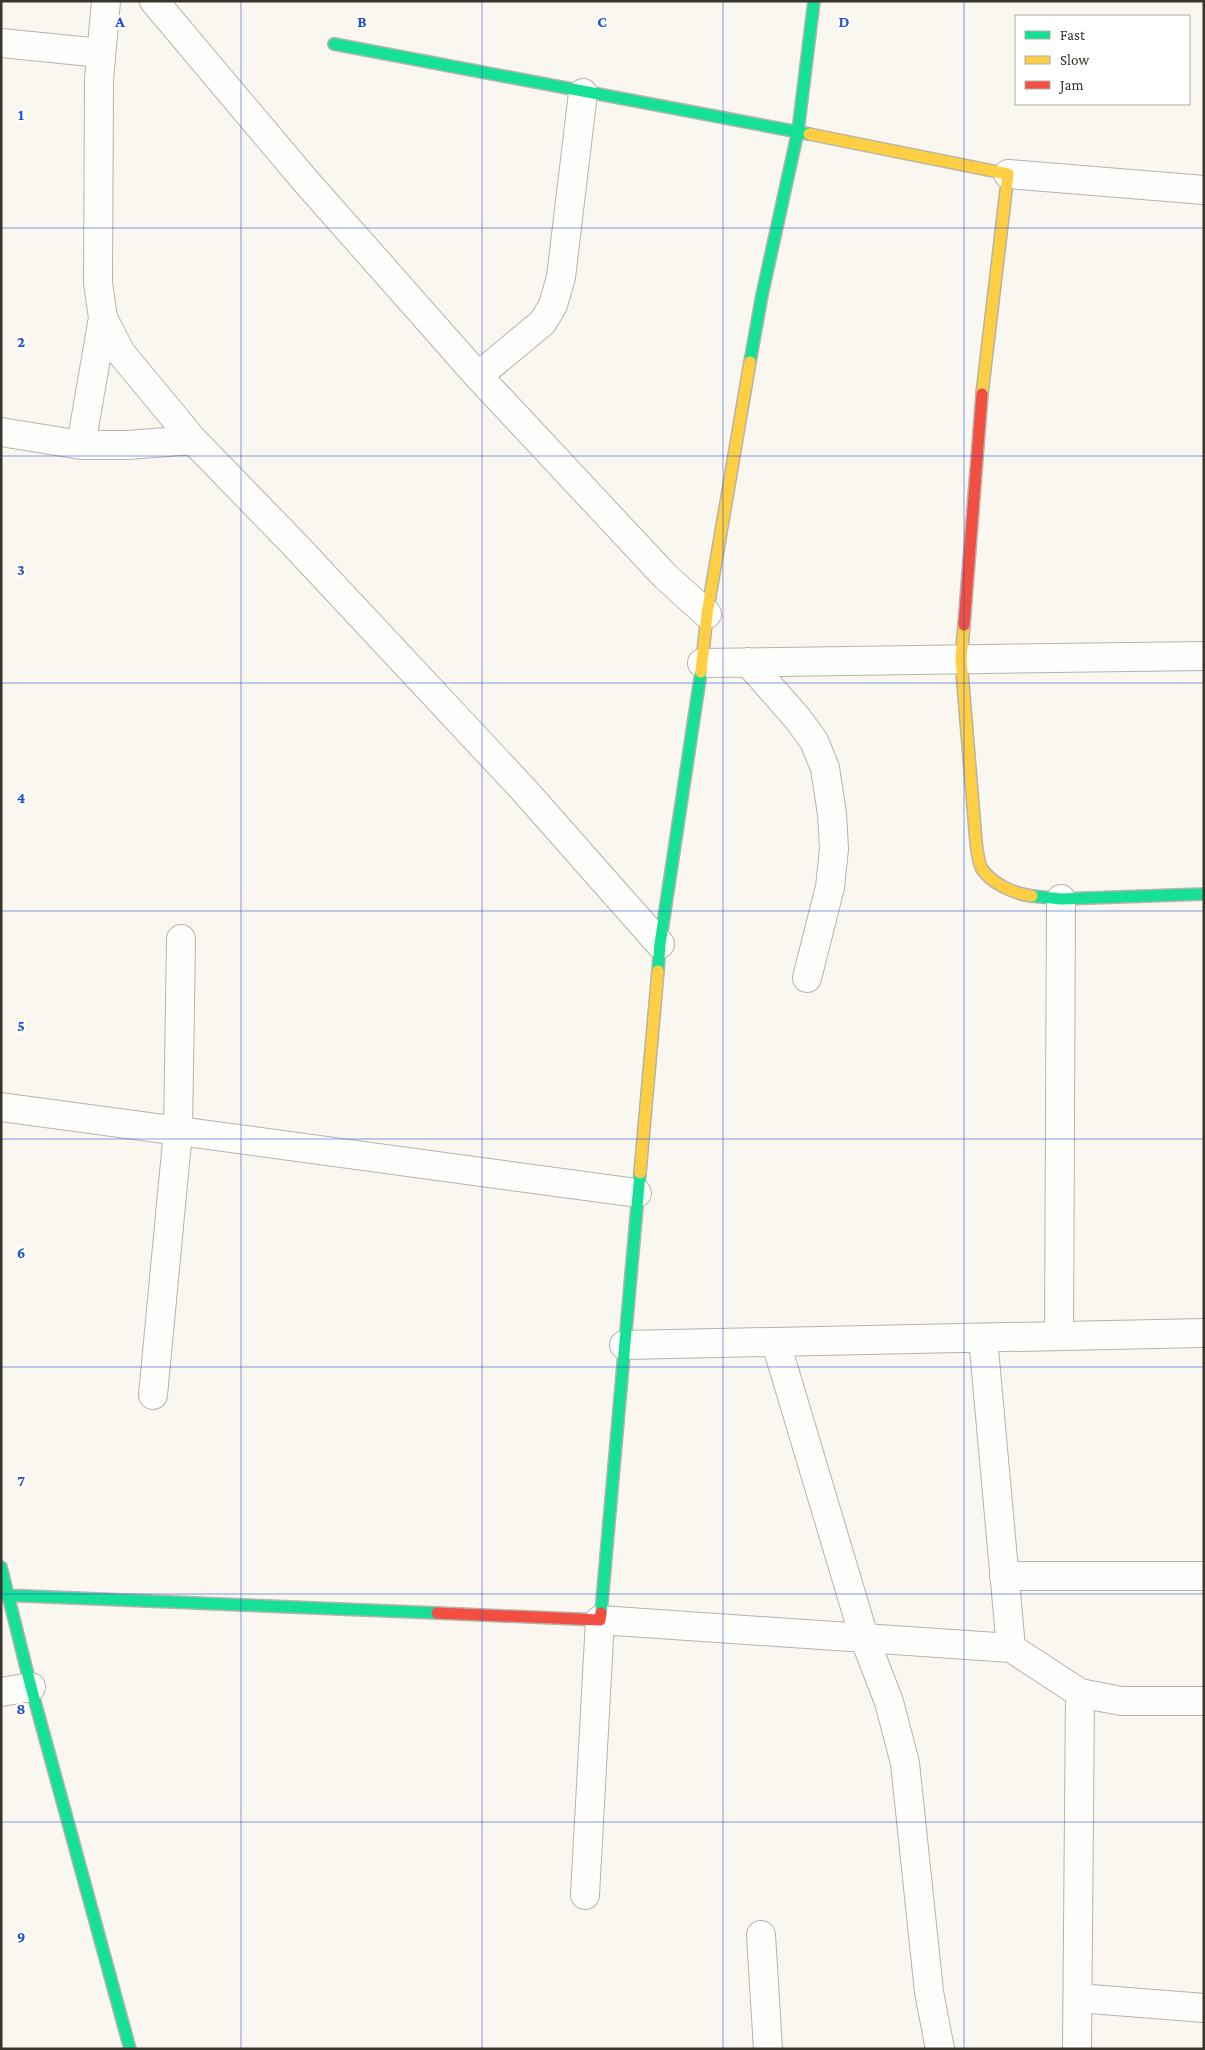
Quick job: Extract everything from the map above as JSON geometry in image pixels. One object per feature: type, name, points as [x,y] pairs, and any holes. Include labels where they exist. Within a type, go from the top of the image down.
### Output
[{"type":"street","points":[[81,445],[103,318],[98,283],[99,80],[106,1]]},
{"type":"street","points":[[154,1],[303,178],[478,376],[664,576],[707,614]]},
{"type":"street","points":[[585,1894],[600,1620],[660,944],[702,663],[707,614],[762,295],[798,131],[814,1]]},
{"type":"street","points":[[1,43],[101,53]]},
{"type":"street","points":[[334,44],[583,93],[798,131],[1008,174],[1204,190]]},
{"type":"street","points":[[478,376],[543,322],[553,305],[561,277],[583,93]]},
{"type":"street","points":[[1008,174],[985,357],[962,659],[976,842],[982,868],[999,884],[1020,895],[1061,899],[1204,894]]},
{"type":"street","points":[[103,318],[121,353],[193,440],[301,552],[523,789],[660,944]]},
{"type":"street","points":[[1,432],[81,445],[128,445],[193,440]]},
{"type":"street","points":[[702,663],[1204,656]]},
{"type":"street","points":[[748,662],[798,719],[814,741],[825,768],[832,814],[834,849],[830,887],[806,978]]},
{"type":"street","points":[[1059,1336],[1061,899]]},
{"type":"street","points":[[153,1395],[178,1131],[181,939]]},
{"type":"street","points":[[1,1107],[637,1192]]},
{"type":"street","points":[[624,1346],[1204,1333]]},
{"type":"street","points":[[983,1338],[1011,1648]]},
{"type":"street","points":[[776,1343],[864,1637],[889,1702],[905,1764],[930,1992],[940,2049]]},
{"type":"street","points":[[1,1567],[4,1595],[130,2049]]},
{"type":"street","points":[[1004,1576],[1204,1576]]},
{"type":"street","points":[[4,1595],[600,1620],[1011,1648],[1080,1693],[1121,1701],[1204,1701]]},
{"type":"street","points":[[1,1692],[31,1687]]},
{"type":"street","points":[[1077,2049],[1080,1693]]},
{"type":"street","points":[[761,1935],[768,2049]]},
{"type":"street","points":[[1078,1998],[1204,2008]]},
{"type":"traffic: fast","points":[[750,362],[762,295],[798,131],[814,1]]},
{"type":"traffic: fast","points":[[334,44],[809,134]]},
{"type":"traffic: fast","points":[[658,971],[660,944],[701,672]]},
{"type":"traffic: fast","points":[[1032,896],[1061,899],[1204,894]]},
{"type":"traffic: fast","points":[[601,1613],[640,1173]]},
{"type":"traffic: fast","points":[[1,1567],[31,1687],[130,2049]]},
{"type":"traffic: fast","points":[[1,1595],[437,1613]]},
{"type":"traffic: slow","points":[[809,134],[1008,174],[982,394]]},
{"type":"traffic: slow","points":[[701,672],[707,614],[750,362]]},
{"type":"traffic: slow","points":[[964,625],[961,659],[979,860],[982,869],[998,884],[1011,891],[1032,896]]},
{"type":"traffic: slow","points":[[640,1173],[658,971]]},
{"type":"traffic: jam","points":[[964,625],[982,394]]},
{"type":"traffic: jam","points":[[437,1613],[600,1620],[601,1613]]}]
